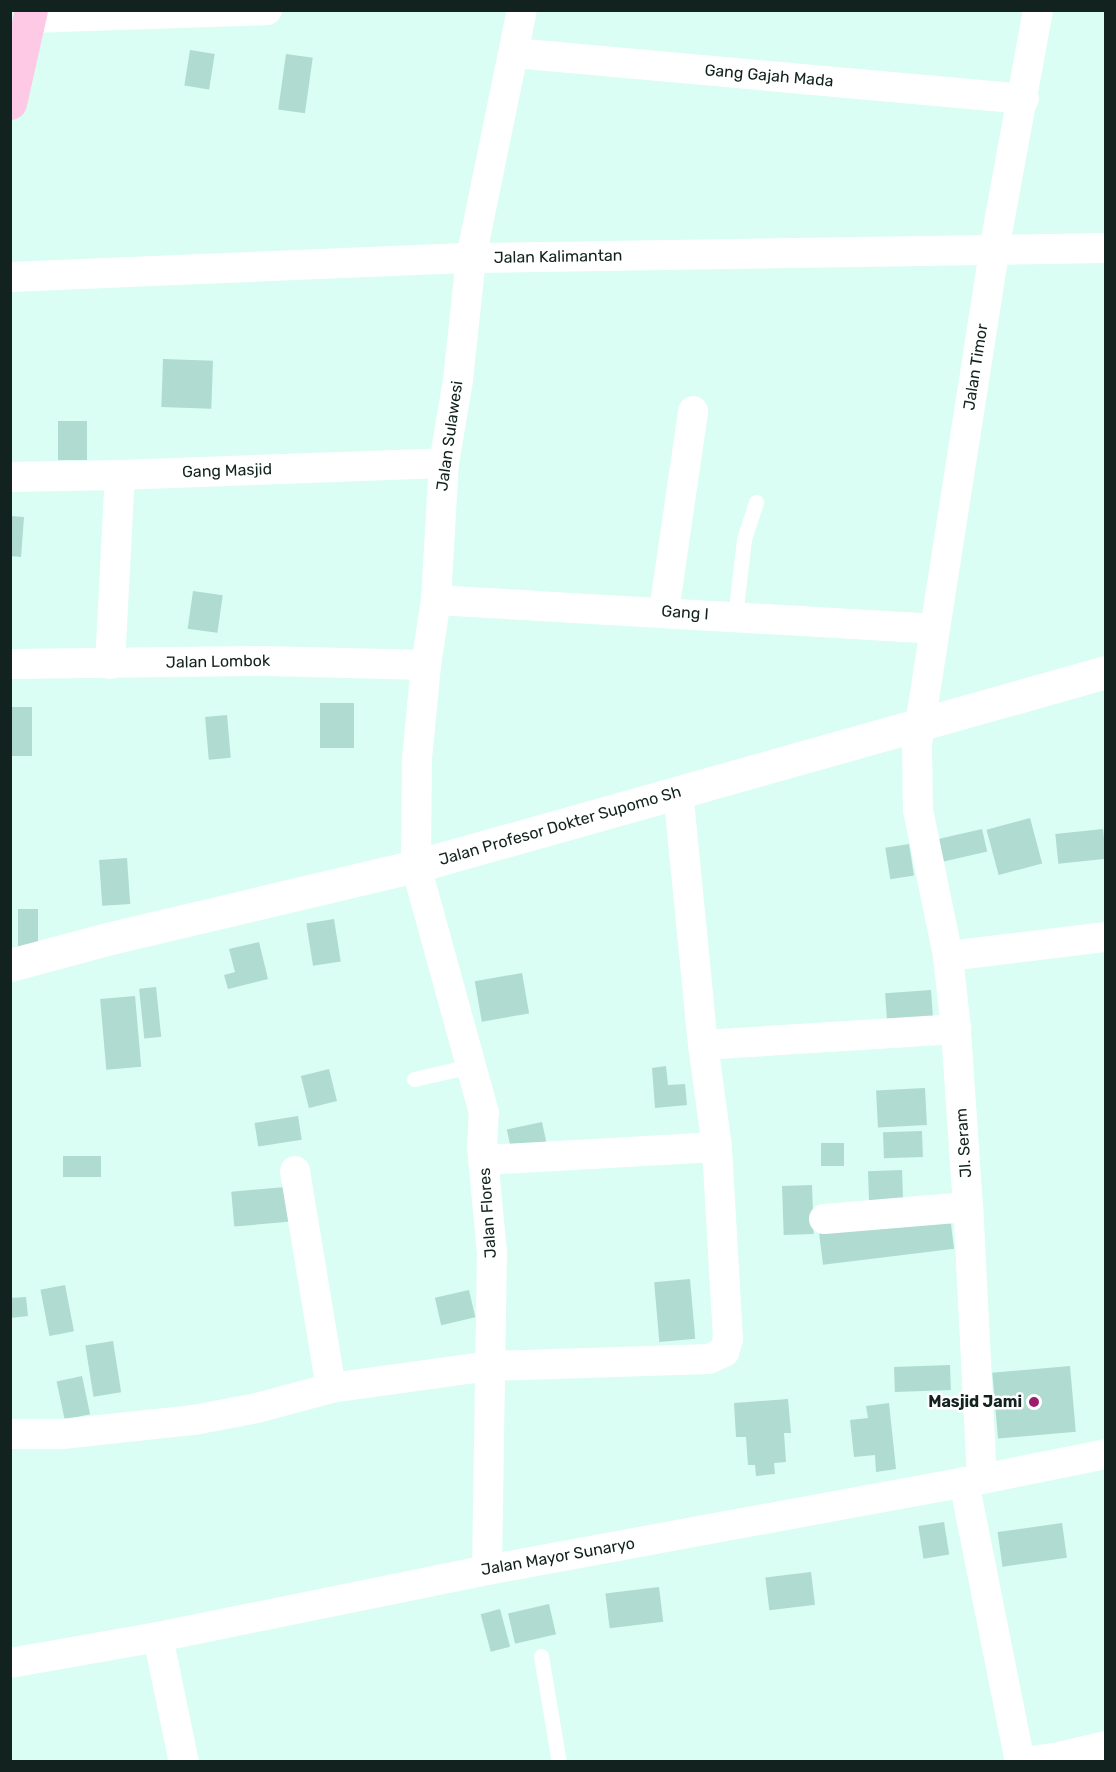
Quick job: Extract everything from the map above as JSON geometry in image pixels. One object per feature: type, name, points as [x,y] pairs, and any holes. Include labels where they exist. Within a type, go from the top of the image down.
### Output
[{"type":"main road","points":[[10,104],[30,14]]},
{"type":"street","points":[[30,14],[267,10]]},
{"type":"street","name":"Jalan Sulawesi","points":[[417,866],[417,759],[426,665],[436,600],[444,463],[458,380],[471,258],[522,10]]},
{"type":"street","name":"Jalan Timor","points":[[917,800],[920,724],[934,629],[994,250],[1024,99],[1038,10]]},
{"type":"street","name":"Gang Gajah Mada","points":[[514,53],[1024,99]]},
{"type":"street","name":"Jalan Kalimantan","points":[[10,278],[471,258],[1106,248]]},
{"type":"street","points":[[664,611],[693,411]]},
{"type":"street","name":"Gang Masjid","points":[[10,477],[120,476],[444,463]]},
{"type":"street","points":[[110,664],[120,476]]},
{"type":"street","name":"Gang I","points":[[436,600],[664,611],[934,629]]},
{"type":"street","name":"Jalan Lombok","points":[[10,664],[265,661],[426,665]]},
{"type":"street","name":"Jalan Profesor Dokter Supomo Sh","points":[[10,965],[111,938],[417,866],[680,821],[920,724],[1106,672]]},
{"type":"street","name":"Jl. Seram","points":[[917,800],[948,956],[956,1029],[969,1207],[973,1481],[1022,1761]]},
{"type":"street","points":[[10,1434],[62,1434],[194,1420],[257,1408],[331,1388],[489,1366],[709,1359],[724,1352],[728,1339],[717,1148],[703,1045],[680,821]]},
{"type":"street","name":"Jalan Flores","points":[[417,866],[484,1113],[484,1160],[492,1253],[487,1570]]},
{"type":"street","points":[[948,956],[1106,937]]},
{"type":"street","points":[[703,1045],[956,1029]]},
{"type":"street","points":[[484,1160],[717,1148]]},
{"type":"street","points":[[296,1171],[331,1388]]},
{"type":"street","points":[[824,1219],[969,1207]]},
{"type":"street","name":"Jalan Mayor Sunaryo","points":[[10,1663],[158,1637],[487,1570],[973,1481],[1106,1454]]},
{"type":"street","points":[[158,1637],[183,1761]]},
{"type":"street","points":[[1022,1761],[1054,1758],[1106,1746]]},
{"type":"lane","points":[[735,617],[744,539],[756,502]]},
{"type":"lane","points":[[414,1079],[471,1066]]},
{"type":"lane","points":[[541,1656],[559,1761]]},
{"type":"building","points":[[190,50],[215,54],[209,89],[184,86]]},
{"type":"building","points":[[286,54],[313,58],[305,113],[278,109]]},
{"type":"building","points":[[163,359],[213,361],[211,409],[161,407]]},
{"type":"building","points":[[58,421],[87,421],[87,460],[58,460]]},
{"type":"building","points":[[10,516],[24,517],[21,557],[10,556]]},
{"type":"building","points":[[193,591],[223,595],[217,633],[188,629]]},
{"type":"building","points":[[320,703],[354,703],[354,748],[320,748]]},
{"type":"building","points":[[10,707],[32,707],[32,756],[10,756]]},
{"type":"building","points":[[227,715],[231,758],[209,760],[205,717]]},
{"type":"building","points":[[1030,818],[1042,863],[999,875],[987,830]]},
{"type":"building","points":[[982,829],[987,851],[939,862],[934,840]]},
{"type":"building","points":[[1103,829],[1106,859],[1058,864],[1055,834]]},
{"type":"building","points":[[909,844],[914,876],[890,879],[885,848]]},
{"type":"building","points":[[127,858],[130,904],[102,906],[99,860]]},
{"type":"building","points":[[18,909],[38,909],[38,947],[18,947]]},
{"type":"building","points":[[334,919],[341,961],[313,966],[306,923]]},
{"type":"building","points":[[259,942],[268,979],[228,989],[224,975],[235,972],[229,949]]},
{"type":"building","points":[[522,973],[529,1013],[482,1022],[475,981]]},
{"type":"building","points":[[156,987],[161,1037],[144,1039],[139,989]]},
{"type":"building","points":[[931,990],[933,1019],[887,1022],[885,993]]},
{"type":"building","points":[[135,996],[141,1067],[106,1070],[100,999]]},
{"type":"building","points":[[666,1066],[668,1085],[685,1084],[687,1105],[655,1108],[652,1068]]},
{"type":"building","points":[[329,1069],[337,1101],[309,1108],[301,1076]]},
{"type":"building","points":[[925,1088],[927,1125],[878,1128],[876,1091]]},
{"type":"building","points":[[298,1116],[302,1140],[258,1147],[255,1123]]},
{"type":"building","points":[[542,1122],[547,1145],[512,1153],[507,1129]]},
{"type":"building","points":[[922,1131],[923,1157],[884,1158],[883,1132]]},
{"type":"building","points":[[821,1143],[844,1143],[844,1166],[821,1166]]},
{"type":"building","points":[[63,1156],[101,1156],[101,1177],[63,1177]]},
{"type":"building","points":[[902,1170],[903,1208],[869,1209],[868,1171]]},
{"type":"building","points":[[812,1185],[814,1234],[784,1235],[782,1186]]},
{"type":"building","points":[[296,1186],[299,1221],[234,1227],[231,1192]]},
{"type":"building","points":[[950,1216],[954,1249],[823,1265],[819,1232]]},
{"type":"building","points":[[690,1279],[695,1339],[659,1342],[654,1282]]},
{"type":"building","points":[[65,1285],[74,1331],[49,1336],[40,1290]]},
{"type":"building","points":[[469,1290],[475,1317],[441,1325],[435,1298]]},
{"type":"building","points":[[26,1297],[28,1316],[10,1318],[10,1298]]},
{"type":"building","points":[[113,1341],[121,1392],[93,1397],[85,1345]]},
{"type":"building","points":[[950,1365],[951,1390],[895,1392],[894,1367]]},
{"type":"building","name":"Masjid Jami","points":[[1070,1366],[1076,1432],[998,1439],[992,1373]]},
{"type":"building","points":[[82,1376],[90,1414],[65,1420],[57,1381]]},
{"type":"building","points":[[788,1399],[791,1433],[784,1433],[786,1462],[774,1463],[775,1474],[756,1476],[755,1465],[748,1465],[746,1437],[736,1437],[734,1403]]},
{"type":"building","points":[[889,1403],[896,1469],[876,1472],[875,1455],[854,1457],[850,1420],[868,1418],[866,1406]]},
{"type":"building","points":[[944,1522],[949,1555],[923,1559],[918,1526]]},
{"type":"building","points":[[1062,1523],[1067,1558],[1003,1567],[998,1532]]},
{"type":"building","points":[[811,1572],[815,1605],[769,1610],[765,1578]]},
{"type":"building","points":[[659,1587],[663,1622],[610,1628],[605,1594]]},
{"type":"building","points":[[549,1604],[556,1634],[515,1644],[508,1613]]},
{"type":"building","points":[[500,1609],[510,1647],[491,1652],[481,1614]]},
{"type":"place","name":"Masjid Jami","points":[[1034,1402]]}]
